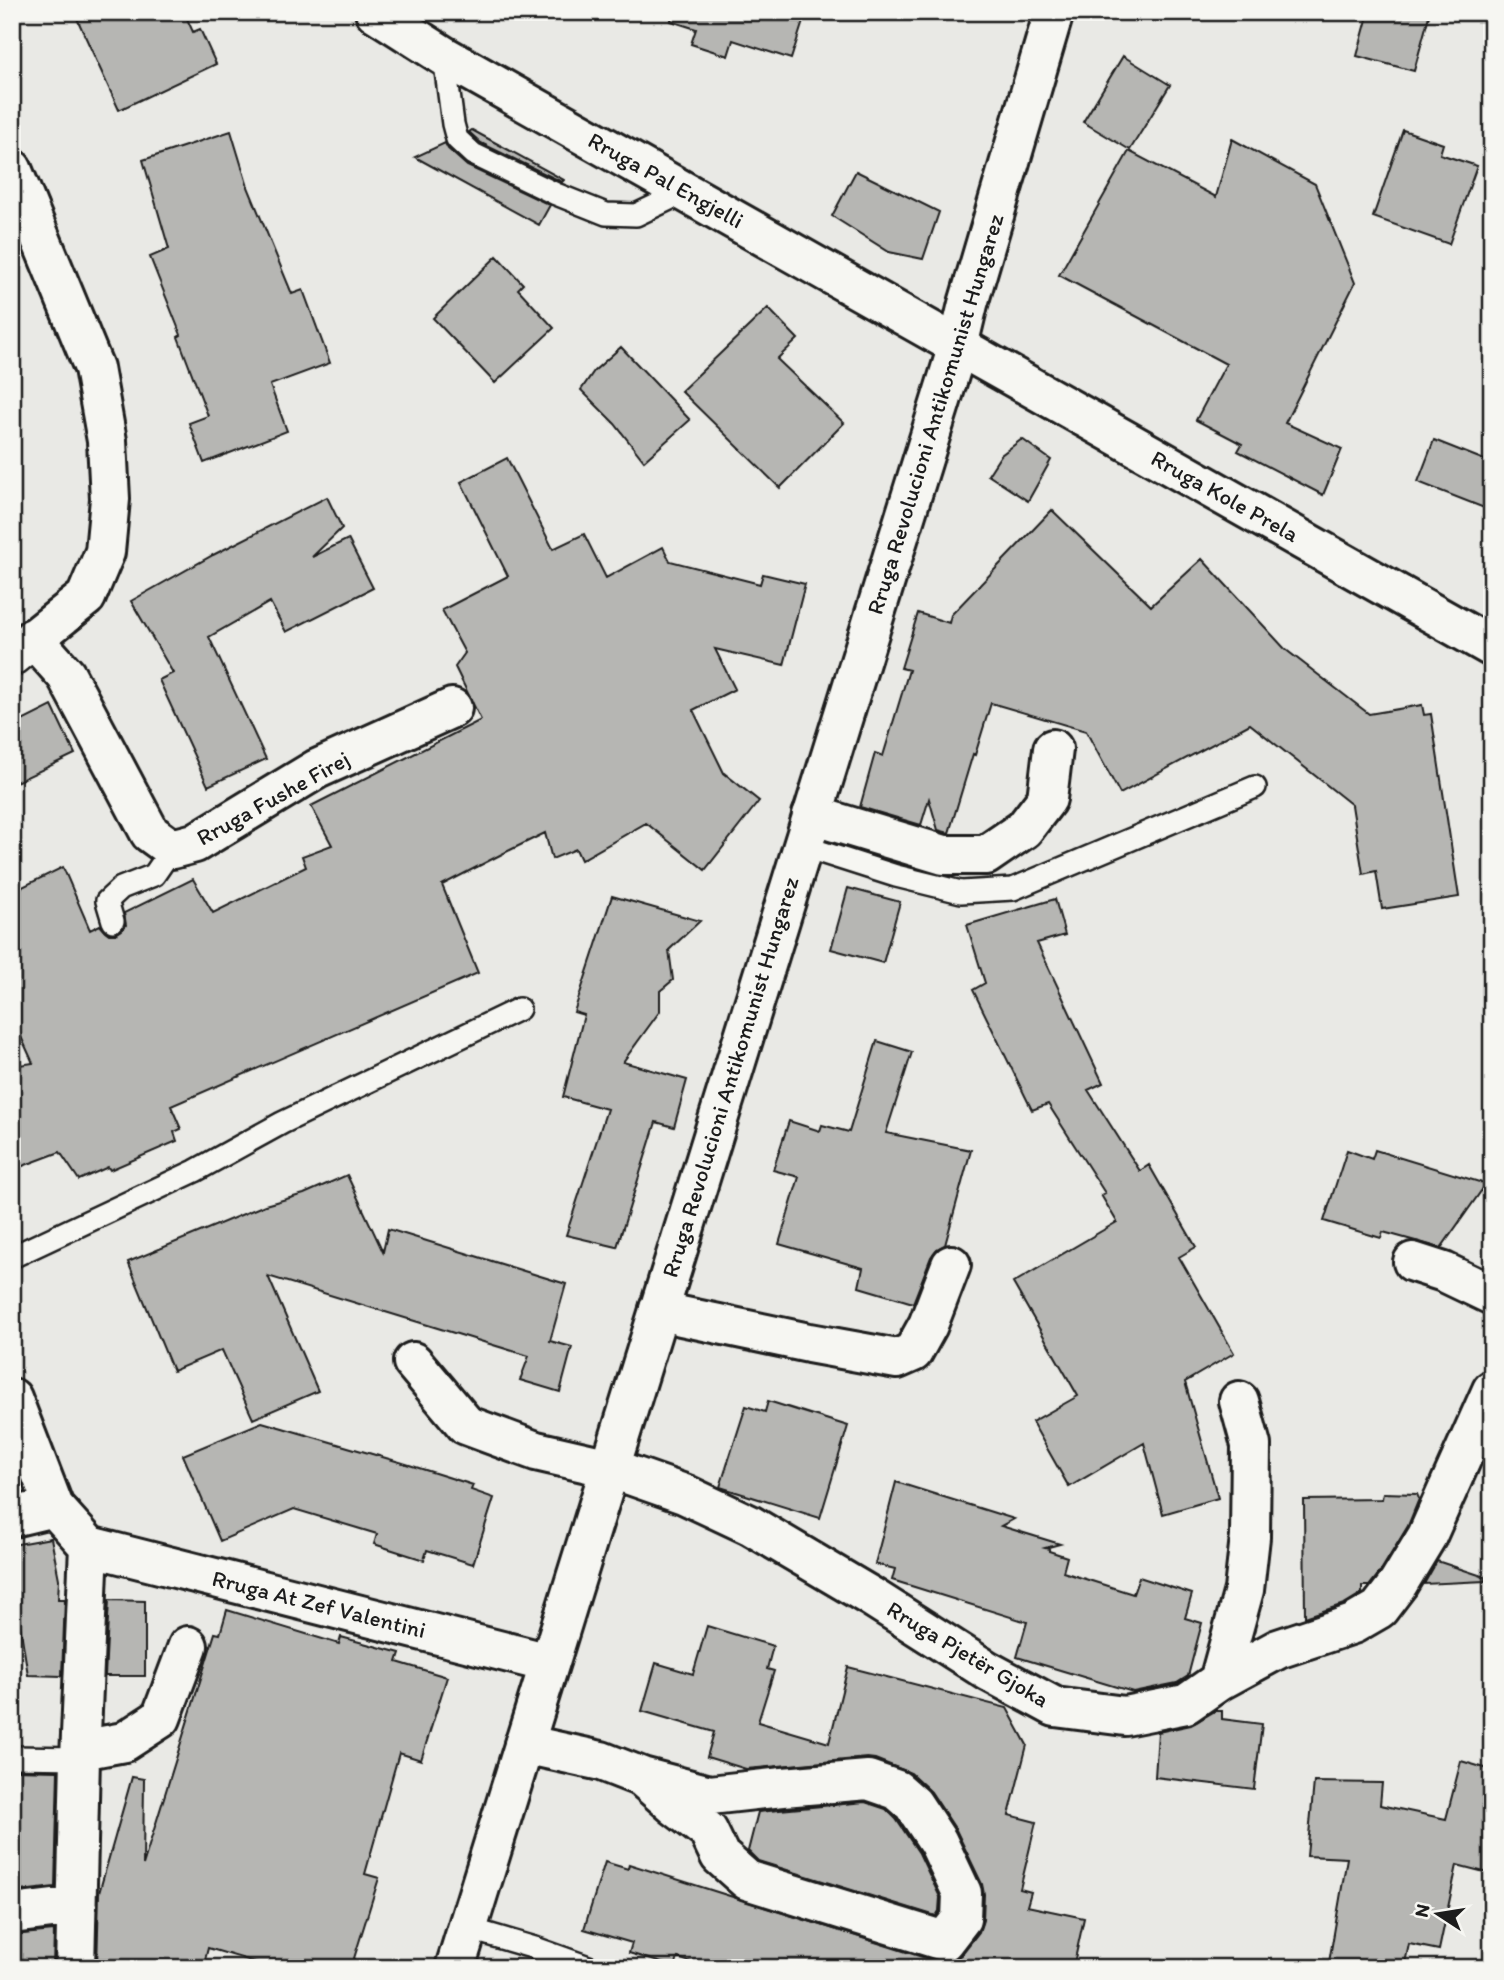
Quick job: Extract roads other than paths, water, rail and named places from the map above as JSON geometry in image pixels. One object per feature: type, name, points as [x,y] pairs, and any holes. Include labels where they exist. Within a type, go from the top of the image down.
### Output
[{"type":"street","name":"Rruga Pal Engjelli","points":[[376,12],[444,56],[958,346]]},
{"type":"street","name":"Rruga Revolucioni Antikomunist Hungarez","points":[[454,1968],[958,346],[968,303],[1054,12]]},
{"type":"street","points":[[12,169],[94,368],[107,441],[110,499],[105,552],[86,597],[23,647]]},
{"type":"street","name":"Rruga Kole Prela","points":[[958,346],[1492,647]]},
{"type":"street","name":"Rruga Fushe Firej","points":[[23,647],[66,675],[150,833],[172,849],[195,843],[317,769],[452,708]]},
{"type":"street","points":[[807,831],[944,855],[986,855],[1024,829],[1047,799],[1053,748]]},
{"type":"street","points":[[1413,1262],[1444,1272],[1492,1295]]},
{"type":"street","name":"Rruga Revolucioni Antikomunist Hungarez","points":[[659,1309],[808,1343],[897,1359],[913,1352],[928,1325],[951,1265]]},
{"type":"street","points":[[413,1362],[466,1425],[536,1451],[610,1468]]},
{"type":"street","name":"Rruga Pjetër Gjoka","points":[[610,1468],[684,1493],[750,1525],[870,1596],[988,1671],[1055,1707],[1125,1716],[1186,1704],[1219,1681],[1278,1649],[1353,1624],[1379,1609],[1398,1584],[1427,1536],[1492,1390]]},
{"type":"street","points":[[12,1398],[54,1507],[89,1546],[75,1968]]},
{"type":"street","points":[[1219,1681],[1244,1590],[1250,1537],[1251,1445],[1239,1401]]},
{"type":"street","points":[[12,1517],[54,1507]]},
{"type":"street","name":"Rruga At Zef Valentini","points":[[89,1546],[549,1663]]},
{"type":"street","points":[[81,1754],[124,1742],[161,1718],[188,1646]]},
{"type":"street","points":[[524,1744],[601,1761],[642,1777],[710,1795],[868,1780],[897,1790],[914,1804],[938,1842],[962,1893],[961,1919],[944,1941],[747,1880],[720,1856],[708,1831],[642,1777]]},
{"type":"street","points":[[12,1914],[77,1906]]},
{"type":"lane","points":[[444,56],[457,139],[473,154],[556,194],[607,214],[636,215],[687,191]]},
{"type":"lane","name":"Rruga Revolucioni Antikomunist Hungarez","points":[[807,831],[896,876],[961,892],[1013,889],[1255,787]]},
{"type":"lane","points":[[113,922],[107,901],[121,888],[154,875],[172,849]]},
{"type":"lane","points":[[12,1257],[195,1171],[282,1123],[519,1009]]},
{"type":"lane","points":[[12,1757],[81,1754]]},
{"type":"lane","points":[[467,1928],[591,1968]]}]
